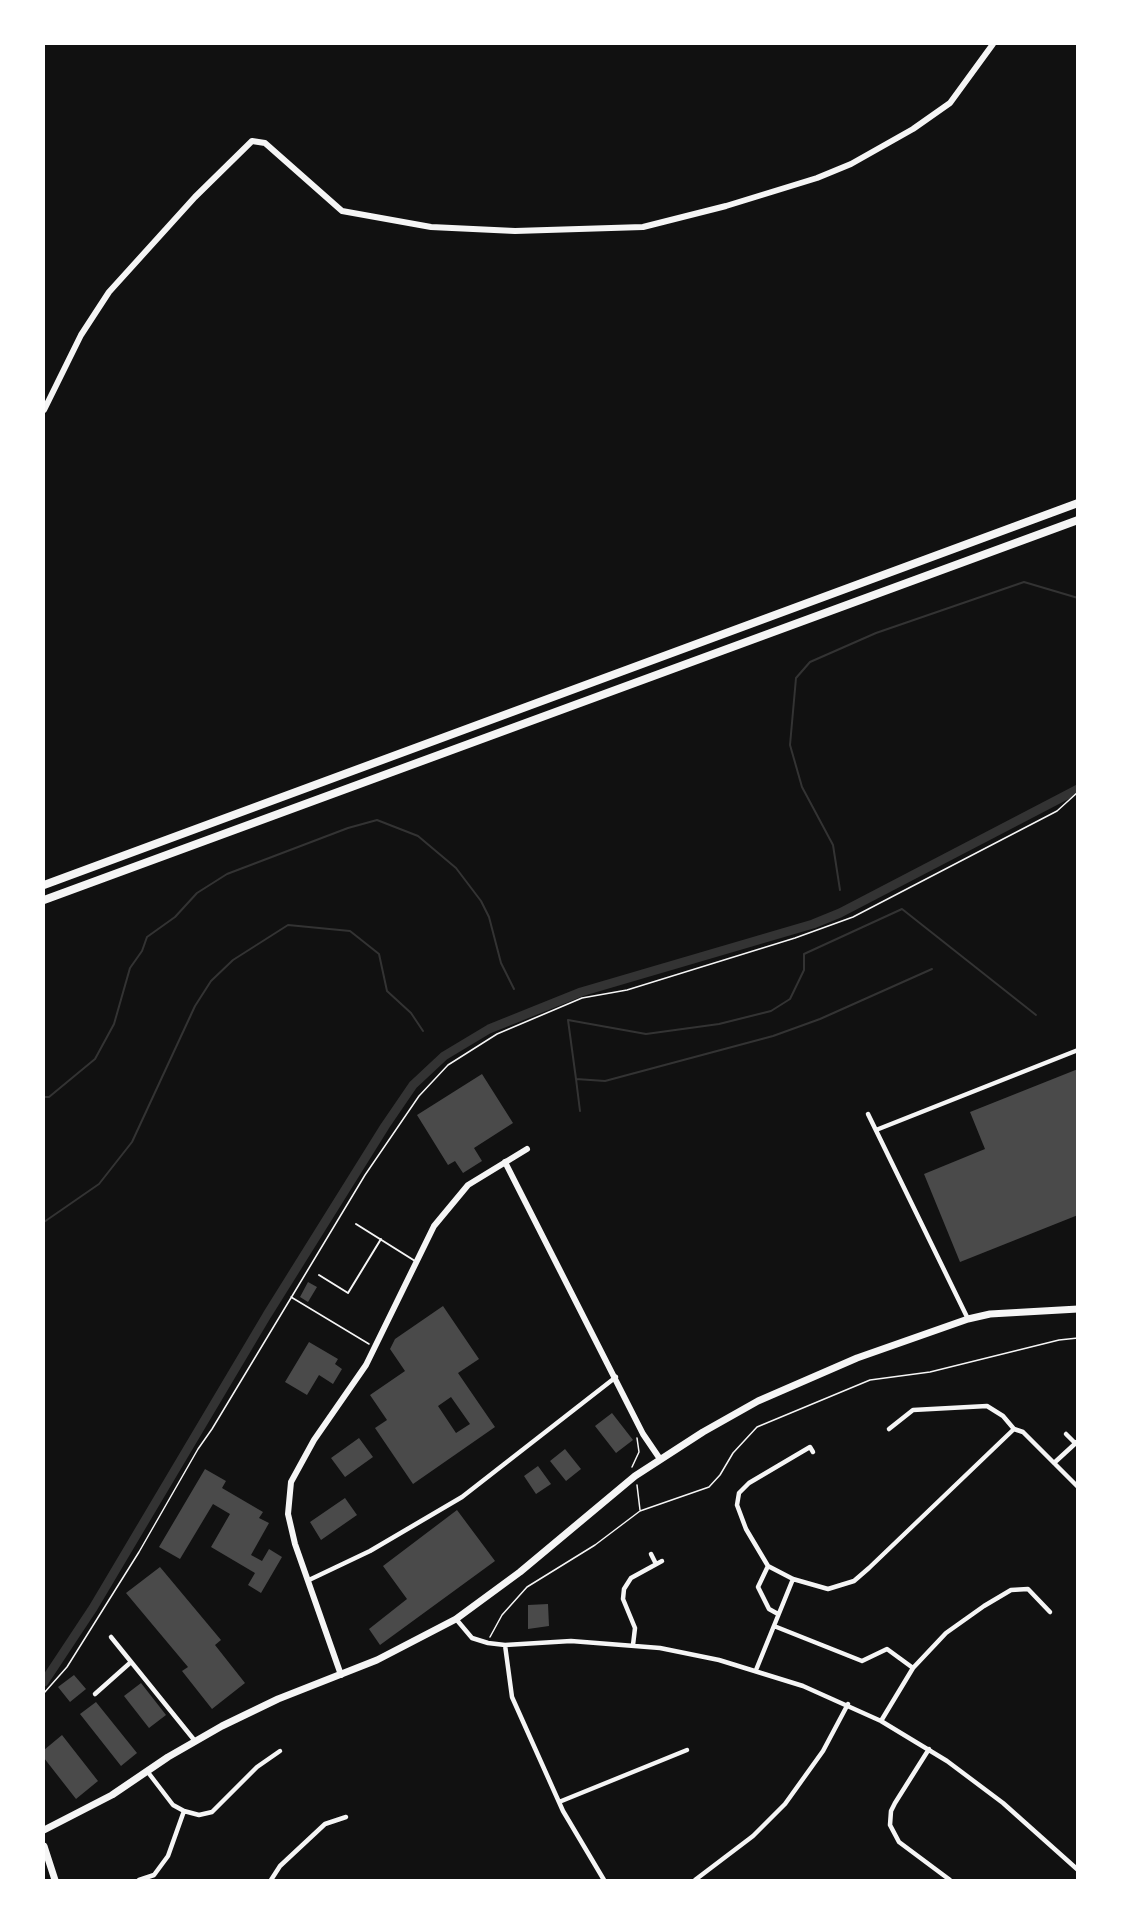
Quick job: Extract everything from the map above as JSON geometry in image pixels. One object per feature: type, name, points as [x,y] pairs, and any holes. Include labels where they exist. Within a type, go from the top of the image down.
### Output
[{"type":"highway","points":[[44,885],[1077,503]]},
{"type":"highway","points":[[45,900],[1077,520]]},
{"type":"main road","points":[[44,1830],[97,1804],[195,1741],[248,1713],[341,1675],[456,1619],[520,1572],[634,1476],[703,1432],[780,1391],[857,1358],[968,1319],[990,1314],[1077,1309]]},
{"type":"main road","points":[[44,1846],[55,1881]]},
{"type":"street","points":[[44,410],[81,335],[109,292],[195,197],[243,147],[252,141],[265,143],[342,212],[431,226],[515,231],[643,226],[726,206],[817,178],[851,164],[913,129],[950,104],[993,44]]},
{"type":"street","points":[[876,1130],[1077,1050]]},
{"type":"street","points":[[868,1114],[968,1319]]},
{"type":"street","points":[[341,1675],[295,1544],[288,1515],[291,1482],[314,1440],[351,1390],[375,1348],[415,1261],[434,1226],[468,1185],[527,1149]]},
{"type":"street","points":[[505,1162],[643,1434],[660,1459]]},
{"type":"street","points":[[309,1580],[370,1551],[462,1497],[616,1377]]},
{"type":"street","points":[[889,1430],[913,1410],[987,1406],[1003,1416],[1014,1430],[1023,1432],[1077,1487]]},
{"type":"street","points":[[813,1452],[810,1447],[749,1484],[739,1493],[736,1504],[746,1529],[768,1566],[793,1579],[828,1589],[854,1581],[1014,1430]]},
{"type":"street","points":[[1054,1463],[1076,1442],[1066,1434]]},
{"type":"street","points":[[651,1554],[656,1564]]},
{"type":"street","points":[[633,1645],[635,1628],[623,1599],[624,1589],[631,1578],[662,1561]]},
{"type":"street","points":[[768,1566],[758,1587],[769,1609],[778,1614]]},
{"type":"street","points":[[756,1670],[793,1579]]},
{"type":"street","points":[[881,1721],[913,1668],[946,1633],[984,1606],[1011,1590],[1028,1589],[1050,1612]]},
{"type":"street","points":[[456,1619],[472,1638],[505,1645],[571,1641],[633,1645],[695,1655],[756,1670],[848,1704],[929,1749],[1004,1803],[1077,1870]]},
{"type":"street","points":[[774,1626],[862,1661],[887,1650],[913,1668]]},
{"type":"street","points":[[111,1637],[195,1741]]},
{"type":"street","points":[[505,1645],[512,1697],[559,1802],[604,1881]]},
{"type":"street","points":[[95,1694],[131,1662]]},
{"type":"street","points":[[695,1881],[753,1836],[791,1797],[823,1751],[848,1704]]},
{"type":"street","points":[[929,1749],[895,1803],[891,1811],[890,1825],[900,1842],[950,1881]]},
{"type":"street","points":[[559,1802],[687,1750]]},
{"type":"street","points":[[147,1771],[173,1804],[184,1811],[199,1815],[212,1812],[257,1767],[280,1751]]},
{"type":"street","points":[[139,1881],[154,1875],[168,1856],[184,1811]]},
{"type":"street","points":[[271,1881],[280,1866],[325,1824],[346,1817]]},
{"type":"lane","points":[[356,1224],[415,1261]]},
{"type":"lane","points":[[319,1275],[348,1293],[381,1239]]},
{"type":"path","points":[[44,1693],[67,1667],[133,1562],[185,1469],[212,1429],[290,1297],[403,1118],[436,1077],[464,1053],[521,1023],[582,998],[627,990],[795,938],[853,917],[1057,811],[1077,792]]},
{"type":"path","points":[[290,1297],[375,1348]]},
{"type":"path","points":[[489,1638],[502,1615],[527,1587],[595,1545],[640,1511],[709,1487],[720,1475],[733,1453],[757,1427],[870,1380],[930,1372],[1059,1340],[1077,1338]]},
{"type":"path","points":[[630,1470],[639,1452],[636,1433]]},
{"type":"path","points":[[637,1482],[640,1511]]},
{"type":"building","points":[[1078,1069],[1078,1215],[960,1262],[924,1174],[985,1149],[970,1112]]},
{"type":"building","points":[[482,1074],[513,1123],[474,1148],[482,1161],[463,1173],[455,1161],[448,1165],[417,1115]]},
{"type":"building","points":[[308,1282],[317,1287],[308,1302],[300,1297]]},
{"type":"building","points":[[443,1306],[479,1359],[458,1373],[495,1427],[413,1484],[375,1428],[387,1420],[370,1395],[405,1371],[390,1349],[395,1339]],"holes":[[[451,1397],[470,1424],[456,1433],[438,1406]]]},
{"type":"building","points":[[309,1342],[338,1359],[335,1364],[342,1369],[333,1384],[319,1375],[307,1395],[285,1382]]},
{"type":"building","points":[[612,1413],[633,1440],[616,1453],[595,1426]]},
{"type":"building","points":[[359,1438],[373,1457],[345,1477],[331,1458]]},
{"type":"building","points":[[565,1449],[581,1469],[566,1481],[550,1461]]},
{"type":"building","points":[[538,1466],[551,1484],[536,1494],[524,1476]]},
{"type":"building","points":[[205,1469],[226,1481],[222,1488],[263,1512],[259,1518],[269,1523],[251,1555],[262,1561],[269,1549],[282,1557],[261,1593],[248,1585],[255,1573],[211,1547],[230,1514],[213,1504],[180,1559],[159,1547]]},
{"type":"building","points":[[345,1498],[357,1515],[321,1540],[310,1522]]},
{"type":"building","points":[[457,1510],[495,1561],[380,1645],[369,1629],[407,1599],[383,1566]]},
{"type":"building","points":[[160,1567],[221,1640],[215,1645],[245,1683],[212,1709],[182,1671],[188,1667],[126,1593]]},
{"type":"building","points":[[548,1604],[549,1626],[528,1629],[528,1605]]},
{"type":"building","points":[[74,1675],[86,1689],[70,1702],[58,1687]]},
{"type":"building","points":[[141,1683],[166,1715],[149,1728],[124,1696]]},
{"type":"building","points":[[96,1702],[137,1753],[121,1766],[80,1714]]},
{"type":"building","points":[[62,1735],[98,1781],[76,1799],[44,1758],[44,1750]]},
{"type":"waterway","points":[[840,890],[833,845],[802,787],[790,745],[796,678],[810,662],[876,633],[1024,582],[1078,598]]},
{"type":"waterway","points":[[44,1682],[93,1608],[267,1315],[385,1126],[413,1085],[444,1056],[489,1029],[581,992],[813,924],[840,913],[1078,789]]},
{"type":"waterway","points":[[44,1097],[49,1097],[95,1059],[114,1024],[130,968],[142,951],[147,937],[175,917],[197,893],[227,874],[348,828],[377,820],[418,836],[456,868],[481,901],[489,917],[501,963],[514,989]]},
{"type":"waterway","points":[[932,969],[820,1019],[773,1036],[605,1081],[576,1079],[568,1020],[646,1034],[719,1024],[771,1011],[790,999],[804,970],[804,954],[902,909],[1036,1015]]},
{"type":"waterway","points":[[44,1222],[99,1184],[132,1142],[195,1006],[211,981],[233,960],[288,925],[350,931],[379,954],[387,991],[411,1013],[423,1031]]},
{"type":"waterway","points":[[576,1079],[580,1111]]}]
